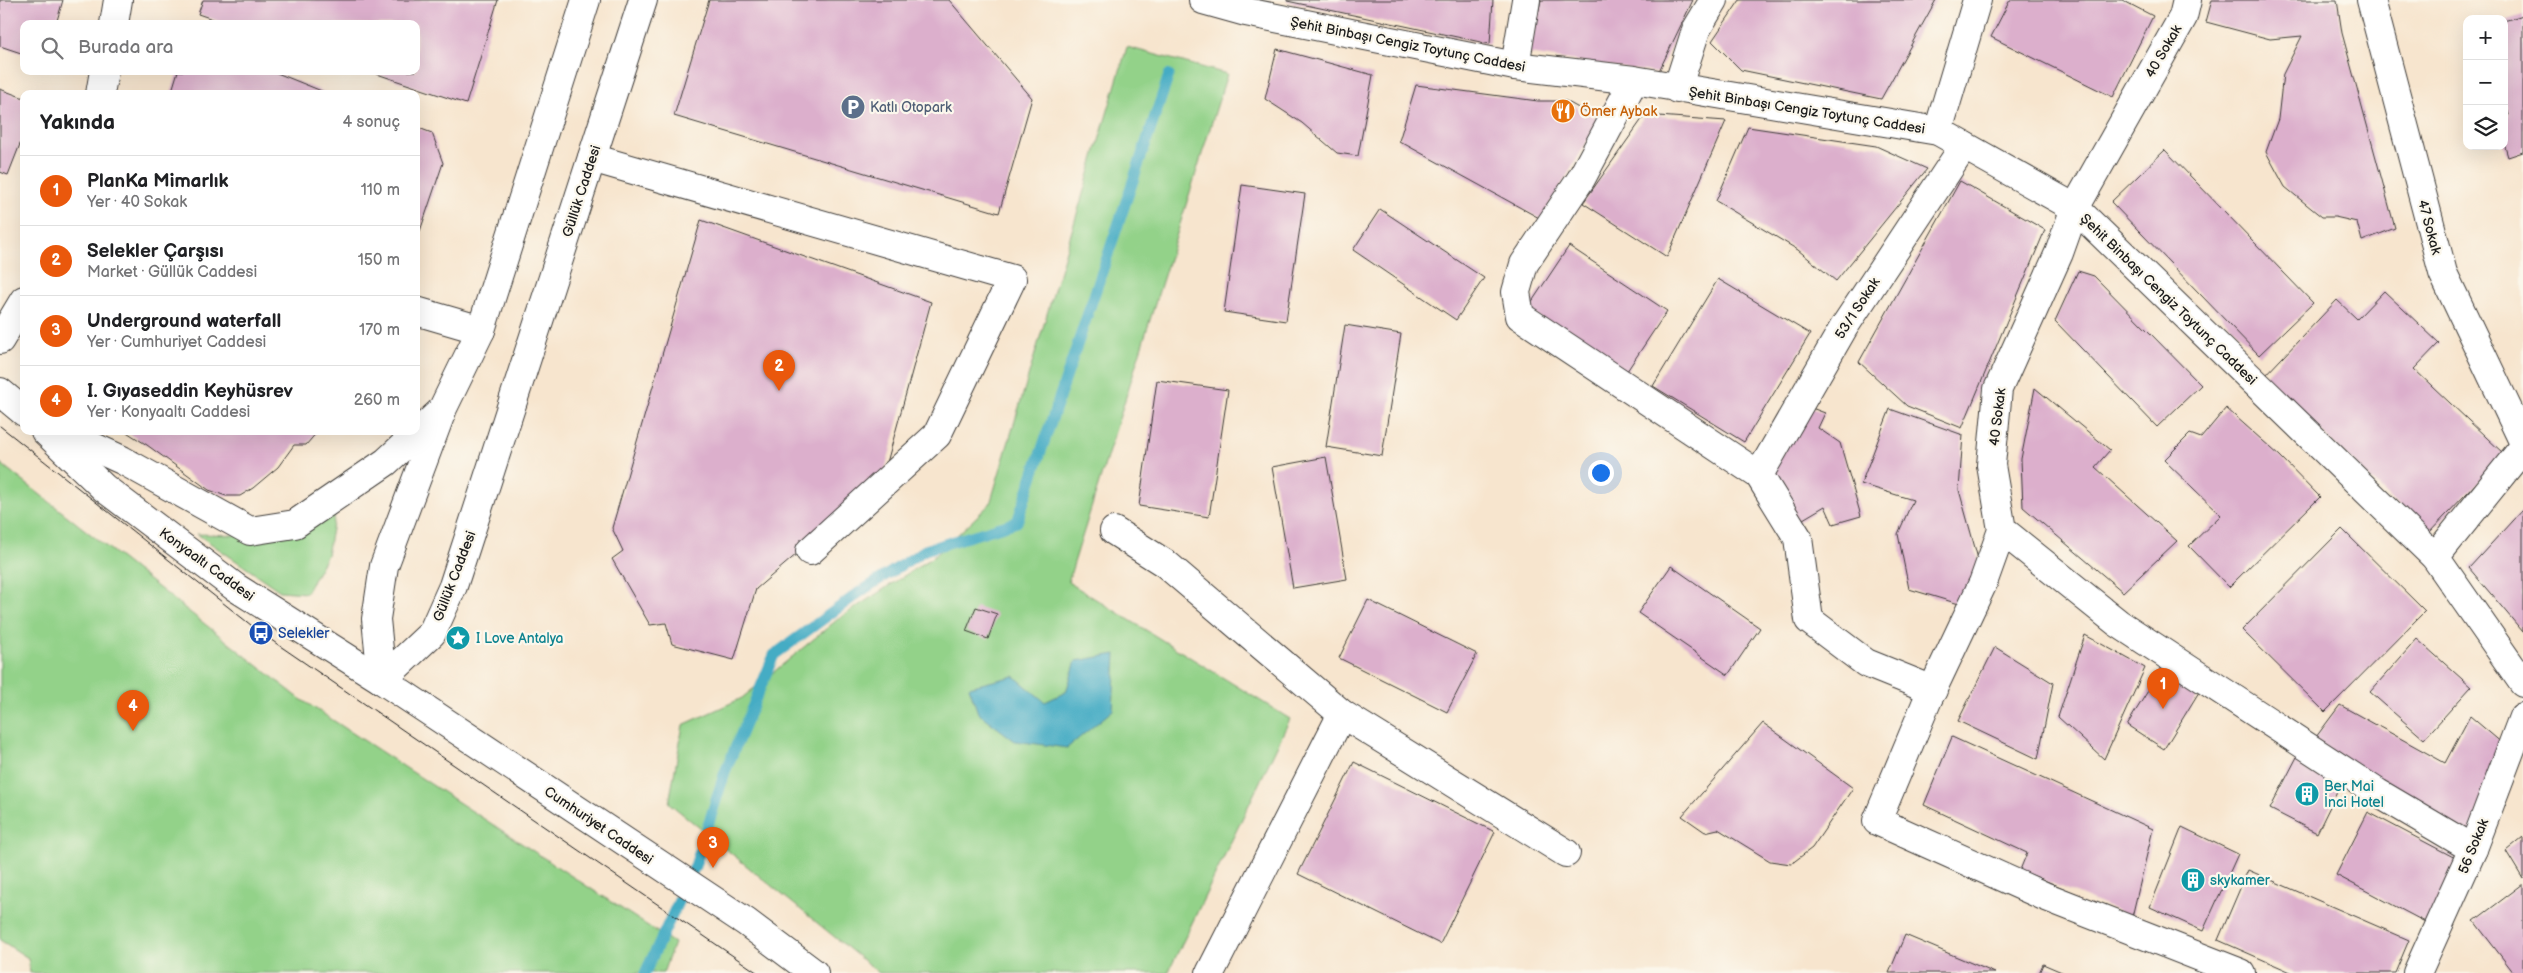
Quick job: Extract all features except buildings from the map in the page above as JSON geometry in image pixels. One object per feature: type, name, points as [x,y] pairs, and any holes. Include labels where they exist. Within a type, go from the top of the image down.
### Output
[{"type":"street","points":[[115,20],[118,0]]},
{"type":"street","points":[[382,680],[376,619],[384,566],[443,408],[481,330],[586,0]]},
{"type":"street","name":"Güllük Caddesi","points":[[382,680],[432,633],[453,586],[643,0]]},
{"type":"street","name":"Şehit Binbaşı Cengiz Toytunç Caddesi","points":[[1203,0],[1247,6],[1515,66],[1634,80],[1677,89],[1938,131],[2075,208],[2435,557],[2523,683]]},
{"type":"street","points":[[1515,66],[1526,0]]},
{"type":"street","points":[[1677,89],[1696,30],[1714,0]]},
{"type":"street","points":[[1938,131],[1977,0]]},
{"type":"street","name":"40 Sokak","points":[[2187,0],[2183,17],[2075,208],[2059,253],[1998,389],[1991,466],[2002,530],[1983,583],[1934,690],[1928,699],[1877,821],[2044,896],[2210,966]]},
{"type":"street","name":"47 Sokak","points":[[2371,0],[2443,273],[2521,432]]},
{"type":"street","points":[[101,90],[103,75]]},
{"type":"street","points":[[1634,80],[1581,179],[1524,264],[1516,292],[1520,316],[1759,475],[1798,538],[1809,620],[1866,662],[1934,690]]},
{"type":"street","name":"53/1 Sokak","points":[[1759,475],[1844,327],[1964,146]]},
{"type":"street","points":[[592,158],[1012,279],[936,435],[810,551]]},
{"type":"street","points":[[0,340],[20,307]]},
{"type":"street","points":[[420,312],[481,330]]},
{"type":"street","points":[[0,392],[20,409]]},
{"type":"street","points":[[420,430],[443,408]]},
{"type":"street","points":[[2435,557],[2521,432]]},
{"type":"street","name":"Konyaaltı Caddesi","points":[[49,435],[104,488],[235,587],[382,680]]},
{"type":"street","points":[[68,435],[122,460],[250,531],[295,524],[386,462],[414,435]]},
{"type":"street","points":[[2002,530],[2118,623],[2378,793],[2473,849]]},
{"type":"street","points":[[1114,531],[1166,564],[1342,714],[1566,853]]},
{"type":"street","name":"Cumhuriyet Caddesi","points":[[382,680],[746,922],[814,973]]},
{"type":"street","points":[[1210,973],[1342,714]]},
{"type":"street","name":"56 Sokak","points":[[2417,973],[2473,849],[2523,717]]},
{"type":"street","points":[[2210,966],[2242,973]]},
{"type":"green space","points":[[1127,47],[1227,74],[1068,582],[1290,719],[1168,973],[879,973],[669,803],[683,725],[742,698],[838,619],[936,555],[990,504]]},
{"type":"green space","points":[[0,463],[299,698],[674,943],[663,973],[30,973],[28,958],[0,940]]},
{"type":"green space","points":[[336,508],[327,555],[306,593],[280,591],[197,534],[234,535]]},
{"type":"water","points":[[1116,654],[1113,710],[1067,748],[1015,741],[978,713],[969,687],[1014,676],[1045,702],[1066,692],[1076,661]]},
{"type":"waterway","points":[[645,973],[695,866],[725,772],[774,655],[860,592],[925,550],[1017,522],[1169,75]]},
{"type":"tram line","points":[[0,426],[261,633],[758,973]]},
{"type":"place","name":"Katlı Otopark","points":[[853,107]]},
{"type":"place","name":"Ömer Aybak","points":[[1563,111]]},
{"type":"place","name":"Selekler Çarşısı","points":[[779,391]]},
{"type":"place","name":"Selekler","points":[[261,633]]},
{"type":"place","name":"I Love Antalya","points":[[458,638]]},
{"type":"place","name":"PlanKa Mimarlık","points":[[2163,709]]},
{"type":"place","name":"I. Gıyaseddin Keyhüsrev","points":[[133,731]]},
{"type":"place","name":"Ber Mai İnci Hotel","points":[[2307,794]]},
{"type":"place","name":"Underground waterfall","points":[[713,868]]},
{"type":"place","name":"skykamer","points":[[2193,880]]}]
